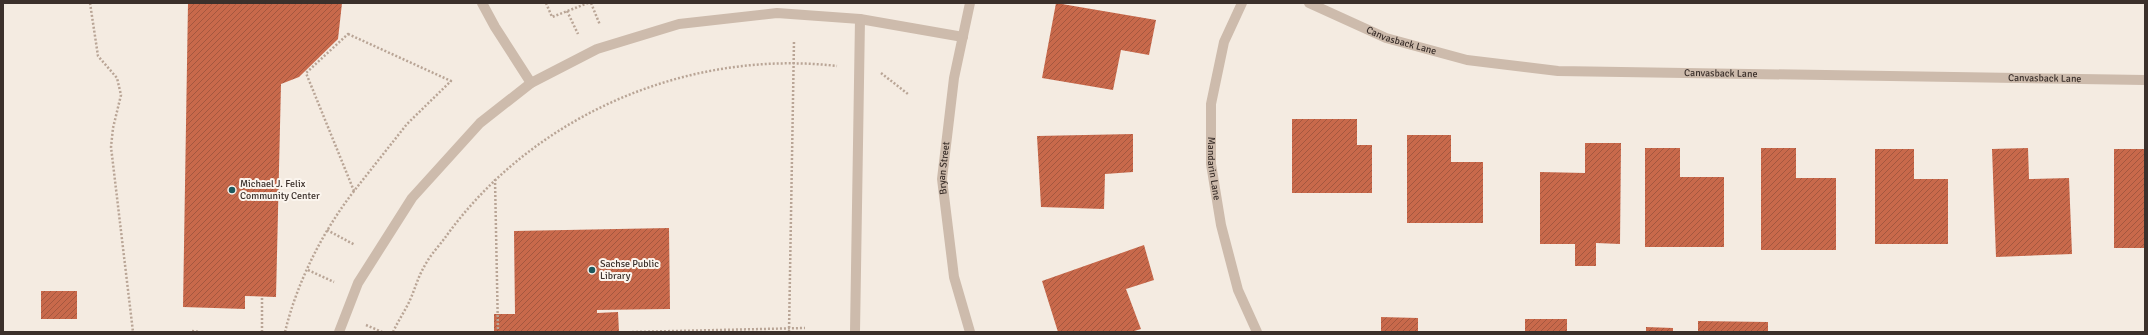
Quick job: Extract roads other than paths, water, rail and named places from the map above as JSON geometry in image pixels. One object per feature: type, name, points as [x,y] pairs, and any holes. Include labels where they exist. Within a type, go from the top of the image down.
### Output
[{"type":"street","points":[[482,3],[495,27],[531,83]]},
{"type":"street","name":"Bryan Street","points":[[970,3],[954,78],[942,179],[954,277],[970,332]]},
{"type":"street","name":"Mandarin Lane","points":[[1242,3],[1224,42],[1211,104],[1211,164],[1221,225],[1238,290],[1257,332]]},
{"type":"street","name":"Canvasback Lane","points":[[1309,3],[1386,38],[1467,60],[1558,71],[2145,80]]},
{"type":"street","points":[[339,332],[355,291],[412,198],[480,122],[531,83],[597,49],[679,24],[777,13],[860,19],[963,37]]},
{"type":"street","points":[[855,332],[860,19]]},
{"type":"place","name":"Michael J. Felix Community Center","points":[[232,190]]},
{"type":"place","name":"Sachse Public Library","points":[[592,270]]}]
